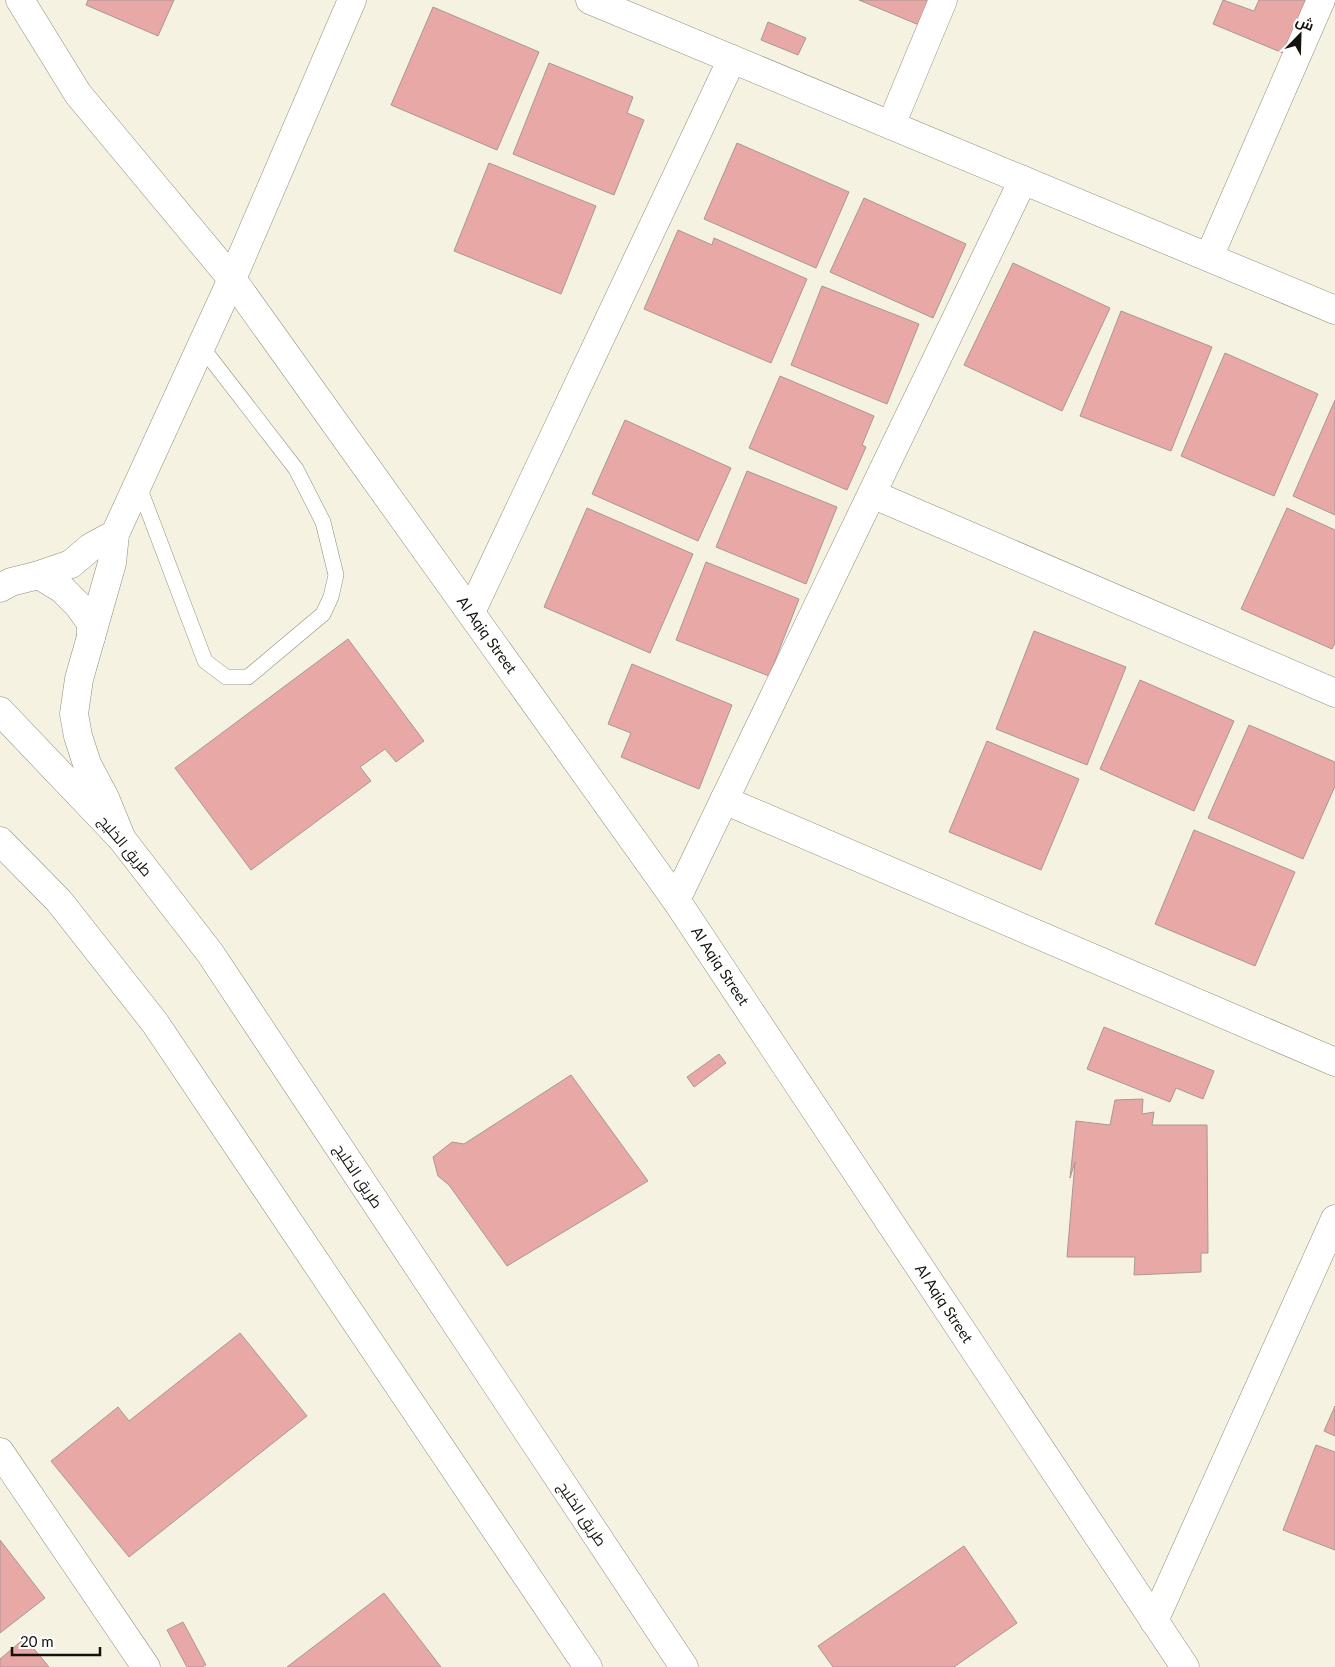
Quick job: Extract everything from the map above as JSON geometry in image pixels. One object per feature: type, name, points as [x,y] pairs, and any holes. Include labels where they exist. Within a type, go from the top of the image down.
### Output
[{"type":"street","name":"Al Aqiq Street","points":[[20,0],[78,94],[232,280],[676,900],[1185,1667]]},
{"type":"street","points":[[121,838],[105,798],[87,764],[78,736],[74,714],[78,679],[112,564],[114,534],[232,280],[352,0]]},
{"type":"street","points":[[590,0],[1335,310]]},
{"type":"street","points":[[891,125],[944,0]]},
{"type":"street","points":[[1208,257],[1321,0]]},
{"type":"street","points":[[470,612],[732,59]]},
{"type":"street","points":[[676,900],[1023,180]]},
{"type":"street","points":[[872,494],[1335,693]]},
{"type":"street","points":[[4,580],[39,575],[71,564],[91,547],[114,534]]},
{"type":"street","points":[[39,575],[62,589],[78,605],[91,624],[91,637]]},
{"type":"street","name":"طريق الخليج","points":[[0,711],[121,838],[210,953],[684,1667]]},
{"type":"street","points":[[724,800],[1335,1062]]},
{"type":"street","points":[[0,841],[59,901],[155,1023],[588,1667]]},
{"type":"street","points":[[1154,1621],[1335,1219]]},
{"type":"street","points":[[2,1458],[146,1667]]},
{"type":"lane","points":[[138,484],[205,661],[226,677],[248,677],[323,614],[331,597],[336,575],[323,522],[296,469],[201,346]]},
{"type":"building","points":[[88,0],[174,0],[158,36],[86,5]]},
{"type":"building","points":[[859,0],[930,0],[919,25]]},
{"type":"building","points":[[1223,0],[1254,11],[1259,0],[1319,0],[1295,58],[1213,24]]},
{"type":"building","points":[[433,7],[539,52],[497,150],[391,105]]},
{"type":"building","points":[[768,22],[806,38],[798,55],[761,40]]},
{"type":"building","points":[[549,63],[633,97],[627,113],[644,120],[614,195],[513,154]]},
{"type":"building","points":[[737,143],[849,192],[816,268],[704,219]]},
{"type":"building","points":[[489,163],[596,206],[561,294],[454,251]]},
{"type":"building","points":[[864,198],[966,244],[933,318],[830,272]]},
{"type":"building","points":[[678,230],[712,245],[714,238],[807,279],[771,363],[644,309]]},
{"type":"building","points":[[1013,263],[1110,308],[1062,411],[964,365]]},
{"type":"building","points":[[822,286],[919,324],[887,404],[791,365]]},
{"type":"building","points":[[1121,311],[1212,347],[1171,451],[1080,416]]},
{"type":"building","points":[[1225,353],[1318,394],[1274,496],[1181,456]]},
{"type":"building","points":[[780,376],[874,416],[862,445],[866,447],[847,490],[749,448]]},
{"type":"building","points":[[1335,400],[1335,515],[1293,496]]},
{"type":"building","points":[[625,420],[731,468],[698,541],[592,494]]},
{"type":"building","points":[[747,471],[837,507],[806,584],[716,547]]},
{"type":"building","points":[[587,508],[693,554],[650,653],[544,607]]},
{"type":"building","points":[[1287,508],[1335,530],[1335,643],[1332,649],[1241,609]]},
{"type":"building","points":[[706,562],[799,599],[769,676],[676,640]]},
{"type":"building","points":[[1034,631],[1126,667],[1087,765],[996,729]]},
{"type":"building","points":[[348,639],[424,741],[396,762],[385,749],[360,767],[371,781],[251,870],[175,768]]},
{"type":"building","points":[[632,664],[732,705],[699,789],[621,757],[631,733],[608,724]]},
{"type":"building","points":[[1140,680],[1234,721],[1194,811],[1100,769]]},
{"type":"building","points":[[1249,725],[1335,762],[1335,786],[1303,859],[1208,818]]},
{"type":"building","points":[[987,741],[1079,779],[1041,870],[949,832]]},
{"type":"building","points":[[1194,830],[1295,872],[1255,966],[1155,924]]},
{"type":"building","points":[[1104,1027],[1214,1071],[1203,1099],[1176,1088],[1170,1102],[1087,1069]]},
{"type":"building","points":[[719,1054],[726,1063],[694,1087],[687,1077]]},
{"type":"building","points":[[571,1075],[648,1181],[507,1266],[449,1185],[438,1176],[433,1157],[452,1142],[464,1144]]},
{"type":"building","points":[[1143,1099],[1142,1114],[1154,1112],[1152,1125],[1207,1125],[1208,1253],[1201,1253],[1201,1272],[1134,1275],[1135,1257],[1067,1257],[1075,1162],[1070,1178],[1076,1121],[1110,1125],[1115,1100]]},
{"type":"building","points":[[240,1333],[307,1416],[129,1557],[51,1461],[118,1407],[129,1421]]},
{"type":"building","points":[[1335,1406],[1335,1436],[1324,1431]]},
{"type":"building","points":[[1316,1445],[1335,1452],[1335,1550],[1283,1530]]},
{"type":"building","points":[[0,1540],[45,1598],[0,1633]]},
{"type":"building","points":[[964,1546],[1017,1623],[954,1667],[833,1667],[818,1646]]},
{"type":"building","points":[[384,1593],[441,1667],[287,1667]]},
{"type":"building","points":[[183,1622],[206,1665],[202,1667],[187,1667],[167,1630]]},
{"type":"building","points":[[25,1638],[49,1667],[0,1667],[0,1659]]}]
